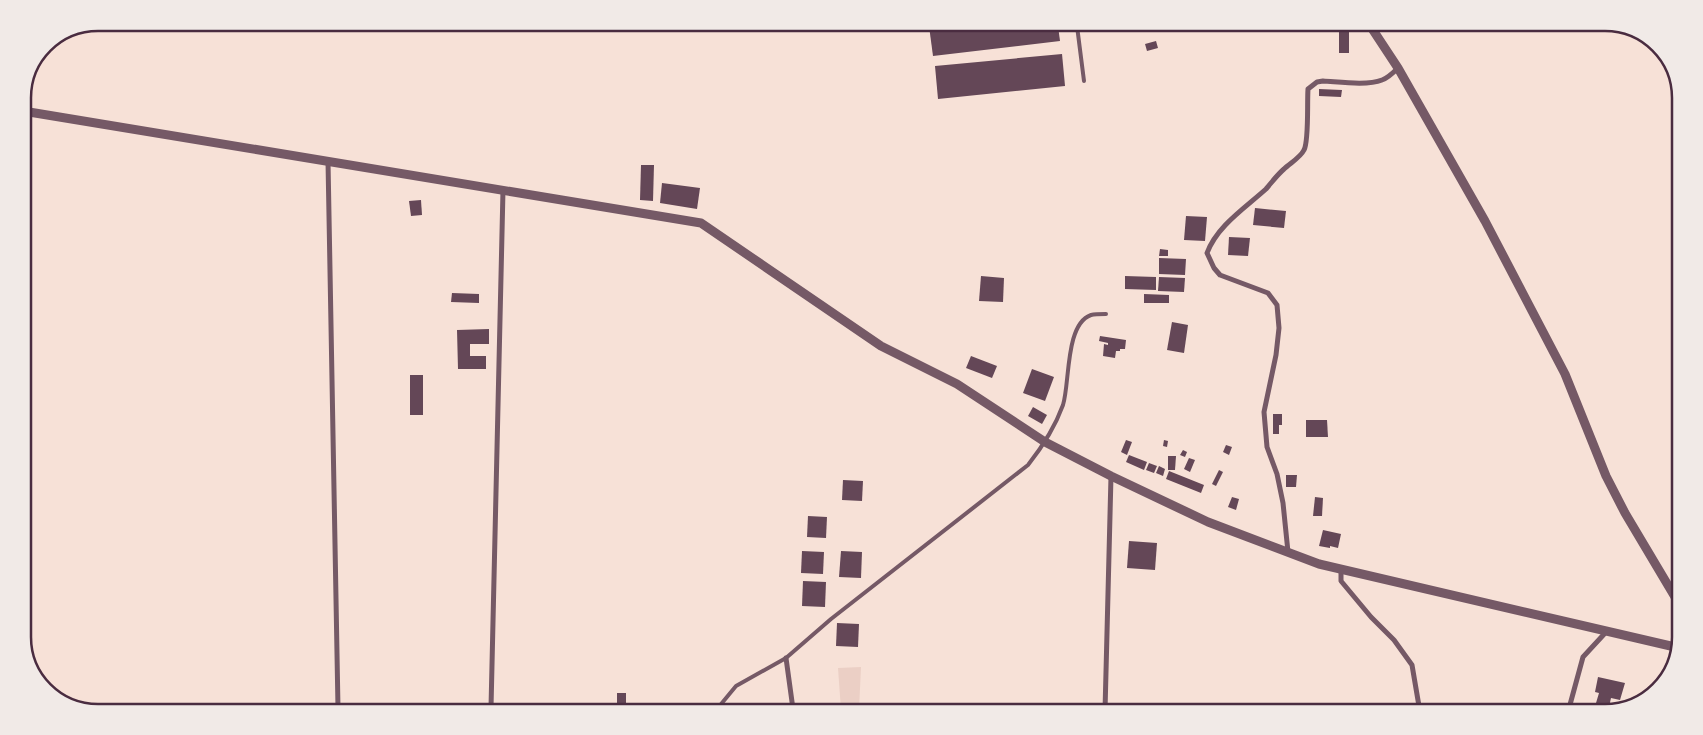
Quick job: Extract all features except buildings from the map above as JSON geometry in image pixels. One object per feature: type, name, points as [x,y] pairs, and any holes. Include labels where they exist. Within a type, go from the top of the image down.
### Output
[{"type":"street","points":[[1374,31],[1398,68],[1485,221],[1565,374],[1606,476],[1625,513],[1672,590]]},
{"type":"street","points":[[1288,552],[1283,503],[1277,474],[1267,447],[1264,412],[1276,355],[1279,328],[1277,305],[1268,293],[1220,275],[1214,268],[1207,253],[1211,241],[1229,221],[1304,150],[1308,89],[1317,82],[1323,81],[1370,83],[1381,81],[1398,68]]},
{"type":"street","points":[[31,112],[701,223],[882,346],[957,384],[1045,442],[1208,522],[1319,564],[1671,646]]},
{"type":"street","points":[[328,161],[338,704]]},
{"type":"street","points":[[491,704],[503,190]]},
{"type":"street","points":[[1105,704],[1111,476]]},
{"type":"street","points":[[1341,569],[1341,581],[1371,617],[1394,640],[1412,665],[1419,704]]},
{"type":"street","points":[[1570,704],[1583,656],[1607,631]]},
{"type":"street","points":[[786,658],[792,704]]},
{"type":"lane","points":[[1079,31],[1084,81]]},
{"type":"lane","points":[[721,704],[736,686],[786,658],[831,619],[1028,465],[1045,442],[1064,403],[1075,334],[1081,321],[1091,315],[1106,314]]},
{"type":"shaded area","points":[[861,667],[859,704],[841,704],[838,668]]}]
